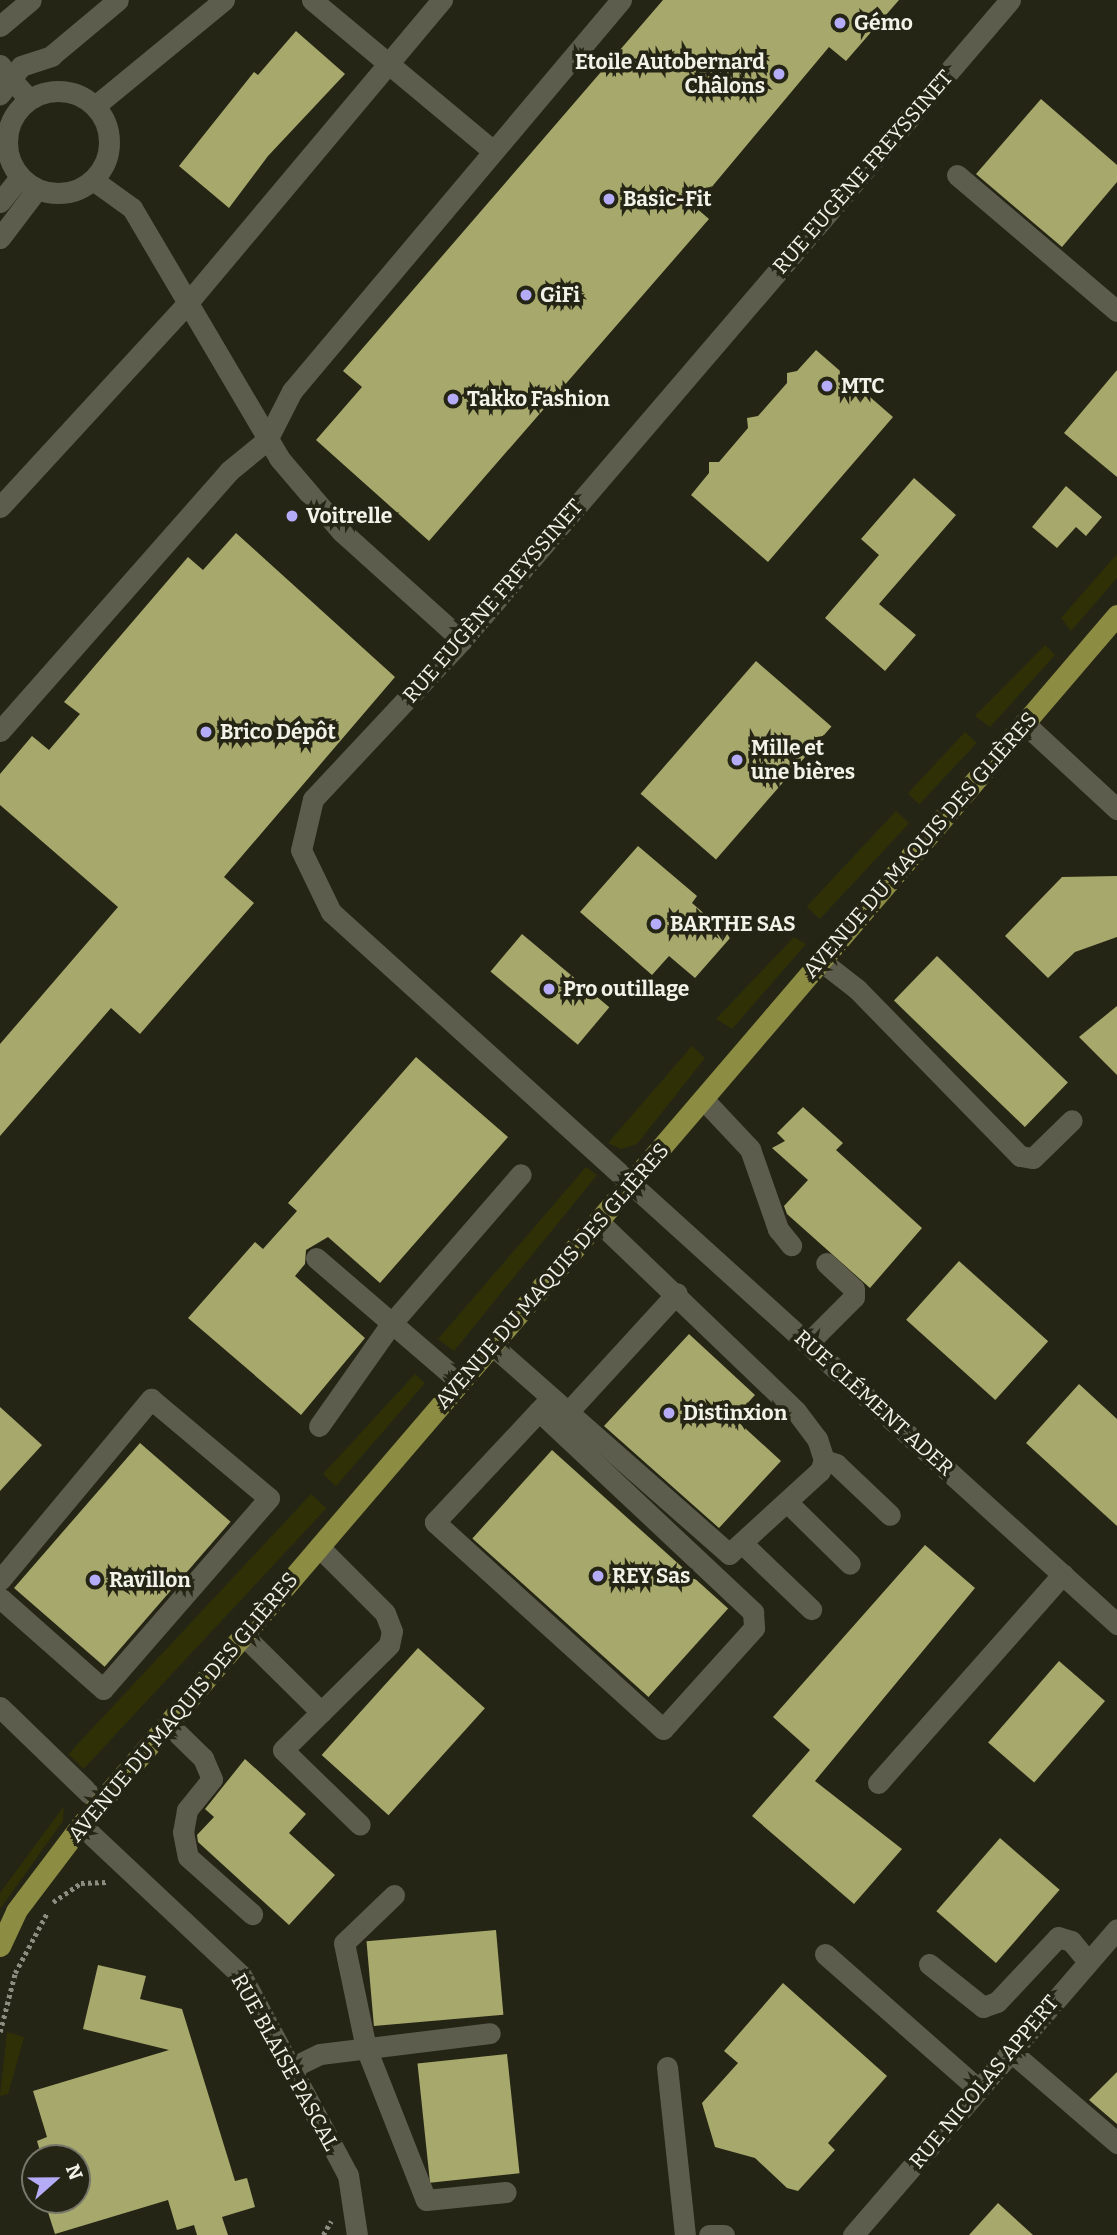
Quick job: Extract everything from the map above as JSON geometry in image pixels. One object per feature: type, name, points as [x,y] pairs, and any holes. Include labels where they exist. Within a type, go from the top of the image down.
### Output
[{"type":"main road","name":"AVENUE DU MAQUIS DES GLIÈRES","points":[[0,1946],[16,1911],[80,1825],[1117,615]]},
{"type":"street","points":[[0,26],[31,0]]},
{"type":"street","points":[[29,99],[4,79],[21,65],[51,56],[118,0]]},
{"type":"street","points":[[95,106],[224,0]]},
{"type":"street","points":[[312,0],[493,151]]},
{"type":"street","points":[[0,507],[184,306],[442,0]]},
{"type":"street","points":[[0,731],[229,471],[267,440],[292,391],[621,0]]},
{"type":"street","name":"RUE EUGÈNE FREYSSINET","points":[[631,1183],[331,912],[301,850],[313,799],[462,640],[1010,0]]},
{"type":"street","points":[[63,90],[95,106],[105,119],[109,143],[93,180],[66,193],[29,183],[6,145],[8,127],[29,99],[63,90]]},
{"type":"street","points":[[957,175],[1117,311]]},
{"type":"street","points":[[93,180],[132,208],[184,306],[267,440],[342,532],[462,640]]},
{"type":"street","points":[[0,202],[29,183]]},
{"type":"street","points":[[0,238],[29,183]]},
{"type":"street","points":[[1024,723],[1117,809]]},
{"type":"street","points":[[821,961],[857,989],[1020,1156],[1033,1158],[1072,1120]]},
{"type":"street","points":[[703,1099],[750,1149],[778,1229],[792,1245]]},
{"type":"street","points":[[319,1426],[391,1324],[521,1174]]},
{"type":"street","name":"RUE CLÉMENT ADER","points":[[631,1183],[1117,1624]]},
{"type":"street","points":[[598,1221],[677,1293],[796,1411],[817,1439],[824,1460]]},
{"type":"street","points":[[316,1258],[460,1382]]},
{"type":"street","points":[[808,1343],[854,1297],[854,1289],[826,1263]]},
{"type":"street","points":[[568,1412],[677,1293]]},
{"type":"street","points":[[492,1345],[545,1404],[753,1612],[754,1628],[663,1729],[435,1522],[545,1404]]},
{"type":"street","points":[[0,1580],[151,1399],[269,1498],[103,1689],[0,1598]]},
{"type":"street","points":[[545,1404],[568,1412],[729,1554],[744,1545],[824,1460]]},
{"type":"street","points":[[824,1460],[836,1464],[890,1515]]},
{"type":"street","points":[[787,1502],[850,1564]]},
{"type":"street","points":[[744,1545],[811,1609]]},
{"type":"street","points":[[319,1547],[385,1613],[392,1631],[389,1645],[283,1749],[360,1825]]},
{"type":"street","points":[[877,1783],[1063,1574]]},
{"type":"street","points":[[243,1635],[321,1712]]},
{"type":"street","points":[[0,1707],[99,1803]]},
{"type":"street","points":[[167,1724],[203,1758],[212,1779],[187,1810],[183,1832],[188,1857],[252,1914]]},
{"type":"street","name":"RUE BLAISE PASCAL","points":[[80,1825],[241,1975],[348,2175],[357,2235]]},
{"type":"street","points":[[394,1895],[344,1943],[366,2048],[426,2200],[506,2192]]},
{"type":"street","points":[[929,1964],[983,2007],[997,2002],[1058,1937],[1071,1941],[1088,1961]]},
{"type":"street","name":"RUE NICOLAS APPERT","points":[[853,2235],[1009,2050],[1088,1961],[1114,1940]]},
{"type":"street","points":[[825,1954],[977,2088]]},
{"type":"street","points":[[291,2068],[320,2054],[490,2033]]},
{"type":"street","points":[[1009,2050],[1117,2143]]},
{"type":"street","points":[[667,2067],[685,2235]]},
{"type":"street","points":[[709,2235],[724,2235]]},
{"type":"path","points":[[0,2032],[15,1973],[52,1904],[81,1882],[107,1882]]},
{"type":"shaded area","points":[[1117,554],[1117,578],[1071,631],[1061,618]]},
{"type":"shaded area","points":[[1045,645],[1055,655],[990,727],[975,716]]},
{"type":"shaded area","points":[[965,732],[977,743],[919,804],[908,793]]},
{"type":"shaded area","points":[[896,811],[909,823],[820,919],[807,907]]},
{"type":"shaded area","points":[[794,937],[806,944],[732,1029],[716,1019]]},
{"type":"shaded area","points":[[692,1046],[705,1058],[637,1144],[621,1149],[608,1143]]},
{"type":"shaded area","points":[[586,1167],[597,1175],[454,1351],[438,1339]]},
{"type":"shaded area","points":[[415,1374],[425,1383],[336,1486],[323,1474]]},
{"type":"shaded area","points":[[311,1494],[326,1508],[84,1769],[68,1754]]},
{"type":"shaded area","points":[[64,1806],[63,1821],[0,1909],[0,1893]]},
{"type":"shaded area","points":[[7,2032],[24,2037],[8,2094],[0,2096]]},
{"type":"building","points":[[663,0],[899,0],[846,61],[829,47],[695,207],[709,219],[429,541],[316,440],[362,387],[343,371]]},
{"type":"building","points":[[296,31],[345,74],[268,156],[229,208],[179,166],[254,72],[258,75]]},
{"type":"building","points":[[1041,99],[1117,165],[1117,182],[1062,247],[976,174]]},
{"type":"building","points":[[816,350],[893,417],[768,562],[691,495],[709,473],[709,462],[719,462],[748,428],[747,418],[758,416],[787,383],[787,373],[797,371]]},
{"type":"building","points":[[1117,370],[1117,477],[1064,433]]},
{"type":"building","points":[[914,478],[956,515],[879,604],[916,635],[885,671],[825,618],[879,555],[861,539]]},
{"type":"building","points":[[1066,486],[1102,517],[1086,536],[1076,527],[1057,548],[1032,527]]},
{"type":"building","name":"Brico Dépôt","points":[[236,533],[395,677],[224,877],[254,903],[140,1034],[111,1008],[0,1136],[0,1044],[118,907],[0,805],[0,774],[32,736],[49,750],[80,714],[64,702],[188,557],[203,570]]},
{"type":"building","name":"Mille et une bières","points":[[756,661],[831,727],[716,859],[641,794]]},
{"type":"building","name":"BARTHE SAS","points":[[638,846],[697,896],[692,903],[731,937],[695,978],[669,956],[652,975],[580,912]]},
{"type":"building","points":[[1117,876],[1117,937],[1075,952],[1048,978],[1005,936],[1062,877]]},
{"type":"building","name":"Pro outillage","points":[[522,934],[609,1007],[578,1045],[491,972]]},
{"type":"building","points":[[937,956],[1068,1082],[1025,1127],[894,1001]]},
{"type":"building","points":[[1117,1006],[1117,1075],[1079,1037]]},
{"type":"building","points":[[416,1057],[508,1137],[380,1283],[328,1237],[306,1250],[305,1264],[295,1276],[365,1338],[301,1415],[188,1318],[255,1242],[263,1249],[297,1211],[288,1203]]},
{"type":"building","points":[[803,1107],[843,1143],[836,1150],[922,1228],[870,1288],[787,1214],[784,1206],[808,1180],[772,1148],[785,1141],[777,1133]]},
{"type":"building","points":[[959,1261],[1048,1341],[995,1400],[906,1320]]},
{"type":"building","points":[[689,1334],[755,1395],[734,1418],[781,1461],[719,1528],[604,1426]]},
{"type":"building","points":[[1079,1384],[1117,1419],[1117,1526],[1026,1443]]},
{"type":"building","points":[[0,1407],[42,1445],[0,1491]]},
{"type":"building","points":[[140,1443],[231,1522],[105,1667],[14,1588]]},
{"type":"building","name":"REY Sas","points":[[552,1450],[728,1609],[648,1697],[472,1538]]},
{"type":"building","points":[[925,1545],[975,1588],[815,1781],[902,1849],[854,1904],[752,1816],[810,1750],[773,1717]]},
{"type":"building","points":[[418,1648],[485,1708],[389,1815],[322,1755]]},
{"type":"building","points":[[1059,1661],[1105,1701],[1034,1783],[988,1743]]},
{"type":"building","points":[[245,1759],[306,1814],[289,1833],[335,1875],[289,1925],[198,1842],[197,1835],[214,1817],[205,1809]]},
{"type":"building","points":[[1000,1838],[1060,1890],[996,1963],[936,1911]]},
{"type":"building","points":[[496,1930],[503,2015],[374,2026],[366,1941]]},
{"type":"building","points":[[98,1965],[146,1976],[140,1999],[182,2009],[235,2181],[247,2178],[255,2207],[222,2217],[228,2235],[197,2235],[194,2225],[177,2230],[168,2200],[55,2234],[49,2214],[91,2214],[91,2144],[38,2144],[37,2141],[47,2137],[33,2091],[169,2050],[83,2029]]},
{"type":"building","points":[[783,1983],[887,2076],[828,2143],[835,2150],[798,2191],[787,2188],[755,2158],[715,2147],[702,2103],[738,2063],[724,2051]]},
{"type":"building","points":[[507,2054],[520,2173],[430,2183],[417,2063]]},
{"type":"building","points":[[1117,2072],[1117,2124],[1089,2100]]},
{"type":"building","points":[[998,2203],[1033,2235],[969,2235]]},
{"type":"place","name":"Gémo","points":[[840,23]]},
{"type":"place","name":"Etoile Autobernard Châlons","points":[[779,74]]},
{"type":"place","name":"Basic-Fit","points":[[609,199]]},
{"type":"place","name":"GiFi","points":[[526,295]]},
{"type":"place","name":"MTC","points":[[827,386]]},
{"type":"place","name":"Takko Fashion","points":[[453,399]]},
{"type":"place","name":"Voitrelle","points":[[292,516]]},
{"type":"place","name":"Brico Dépôt","points":[[206,732]]},
{"type":"place","name":"Mille et une bières","points":[[737,760]]},
{"type":"place","name":"BARTHE SAS","points":[[656,924]]},
{"type":"place","name":"Pro outillage","points":[[549,989]]},
{"type":"place","name":"Distinxion","points":[[669,1413]]},
{"type":"place","name":"REY Sas","points":[[598,1576]]},
{"type":"place","name":"Ravillon","points":[[95,1580]]}]
